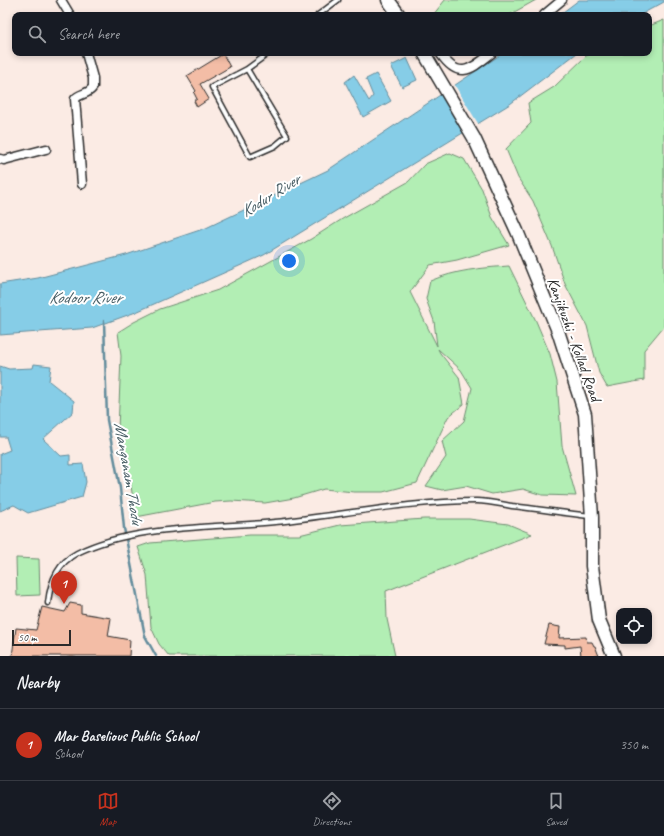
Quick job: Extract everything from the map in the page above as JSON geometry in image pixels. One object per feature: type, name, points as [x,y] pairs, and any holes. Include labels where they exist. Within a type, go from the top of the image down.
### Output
[{"type":"main road","points":[[388,0],[397,12]]},
{"type":"main road","name":"Kanjikuzhi - Kollad Road","points":[[426,56],[474,138],[517,231],[558,331],[585,414],[592,517],[592,566],[599,620],[614,656]]},
{"type":"street","points":[[61,0],[68,12]]},
{"type":"street","points":[[548,12],[562,0]]},
{"type":"street","points":[[82,184],[75,99],[79,95],[89,92],[93,87],[93,78],[87,56]]},
{"type":"street","points":[[442,56],[448,65],[458,70],[468,71],[488,56]]},
{"type":"street","points":[[0,159],[4,160],[46,149]]},
{"type":"lane","points":[[322,12],[338,0]]},
{"type":"lane","points":[[247,69],[286,136],[275,146],[250,157],[212,87],[247,69],[265,56]]},
{"type":"lane","points":[[48,603],[52,581],[63,564],[77,553],[117,540],[147,533],[276,522],[400,506],[477,501],[592,517]]},
{"type":"green space","points":[[445,0],[536,0],[514,12],[435,12]]},
{"type":"green space","points":[[664,20],[664,326],[644,350],[644,380],[607,387],[599,373],[587,326],[565,284],[552,246],[533,201],[518,178],[506,149],[531,123],[528,103],[554,87],[586,56],[652,56],[652,25]]},
{"type":"green space","points":[[450,153],[464,159],[482,189],[492,217],[509,245],[457,260],[430,265],[410,292],[437,346],[434,321],[426,299],[430,281],[459,272],[509,266],[536,321],[550,354],[557,382],[562,446],[576,496],[542,495],[523,489],[492,494],[466,486],[442,490],[426,486],[446,457],[442,441],[464,421],[472,388],[461,370],[438,349],[459,377],[464,404],[448,417],[417,483],[383,492],[354,492],[324,489],[294,498],[265,503],[231,501],[215,502],[136,517],[129,474],[118,430],[121,356],[118,332],[160,309],[218,290],[311,239],[344,218],[408,182],[425,164]]},
{"type":"green space","points":[[424,519],[469,519],[508,524],[532,534],[386,591],[387,619],[395,656],[169,656],[159,644],[151,627],[147,575],[138,547],[150,543],[250,535],[299,535],[340,525]]},
{"type":"green space","points":[[16,558],[39,559],[40,595],[17,596]]},
{"type":"water","points":[[579,0],[664,0],[664,2],[646,12],[563,12]]},
{"type":"water","name":"Kodoor River","points":[[499,56],[573,56],[510,104],[264,255],[136,312],[92,328],[0,335],[0,284],[38,278],[126,255],[206,228],[328,170]]},
{"type":"water","points":[[407,58],[417,80],[402,87],[391,66]]},
{"type":"water","points":[[376,74],[391,101],[363,117],[345,82],[354,75],[369,101],[373,96],[366,79]]},
{"type":"water","points":[[34,364],[51,366],[49,381],[74,401],[73,412],[43,439],[61,456],[70,455],[70,465],[83,464],[86,482],[82,497],[28,513],[14,505],[0,511],[0,454],[10,450],[6,437],[0,437],[0,366],[9,369],[33,368]]},
{"type":"pier","points":[[454,84],[479,125],[467,132],[443,91]]},
{"type":"building","points":[[220,56],[224,56],[230,67],[200,84],[209,99],[197,107],[194,101],[197,99],[194,93],[196,91],[187,76]]},
{"type":"building","points":[[70,603],[81,605],[81,613],[111,618],[108,636],[130,640],[129,656],[12,656],[16,628],[36,630],[42,607],[65,612]]},
{"type":"building","points":[[549,625],[560,627],[559,638],[586,637],[587,642],[592,642],[595,646],[599,656],[581,656],[580,646],[565,648],[565,645],[544,644]]},
{"type":"waterway","name":"Manganam Thodu","points":[[104,321],[107,420],[120,488],[124,528],[145,636],[156,656]]},
{"type":"place","name":"Mar Baselious Public School","points":[[64,604]]},
{"type":"water label","name":"Kodur River","points":[[270,195]]}]
